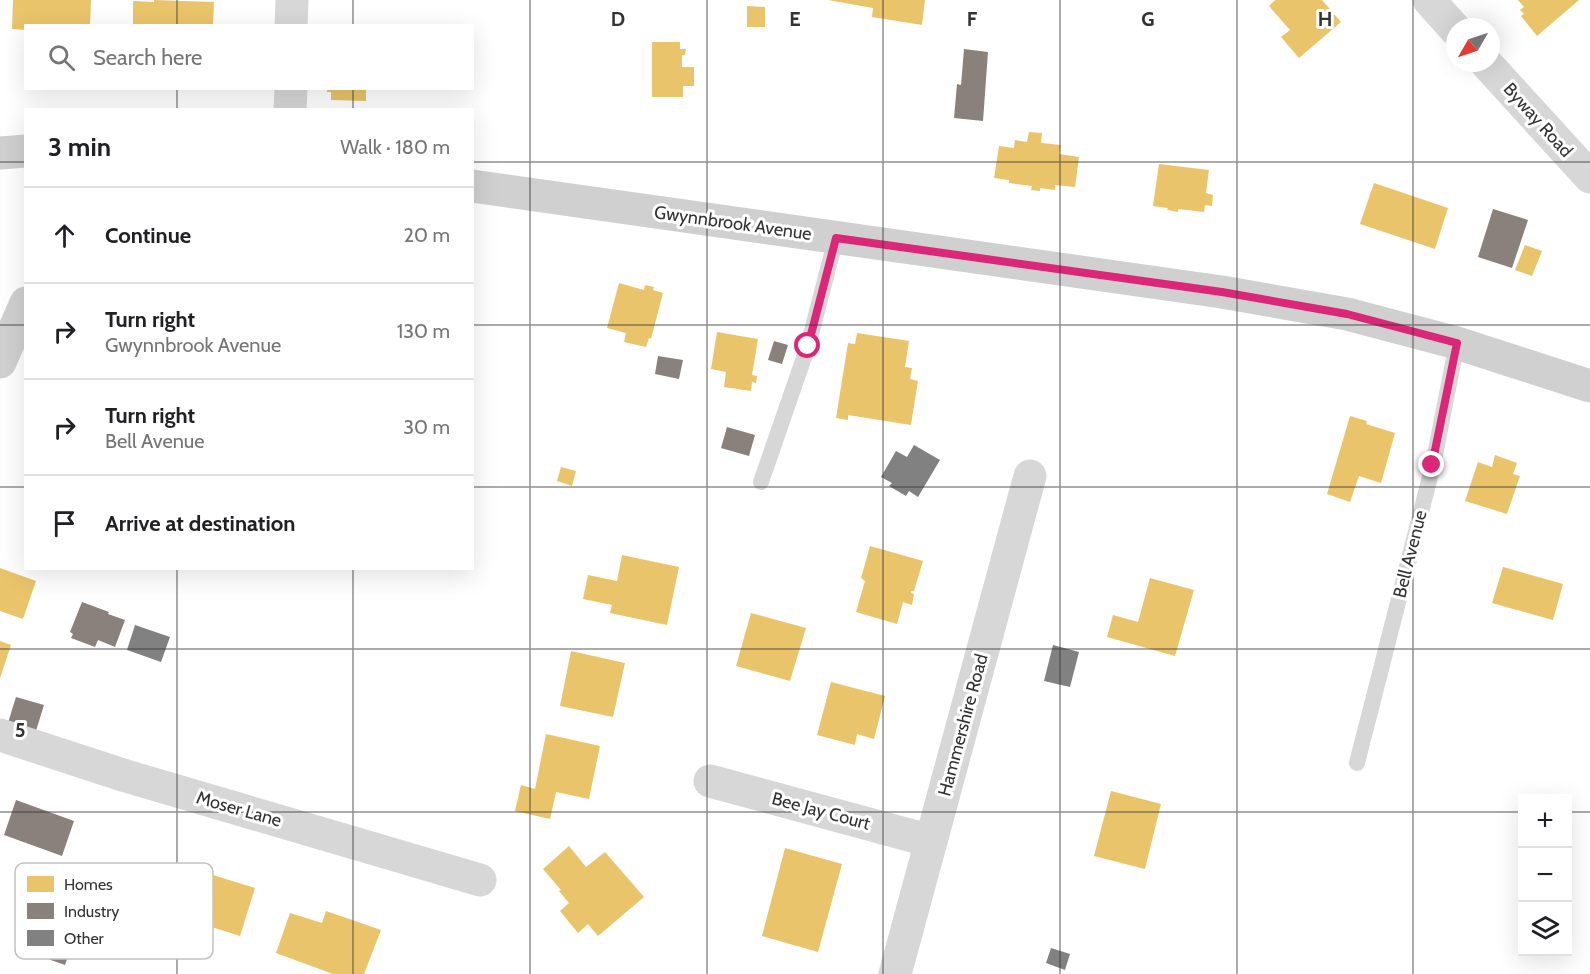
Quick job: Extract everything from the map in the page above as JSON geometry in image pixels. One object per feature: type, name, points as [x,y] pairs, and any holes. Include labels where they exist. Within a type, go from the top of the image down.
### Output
[{"type":"street","points":[[291,0],[291,24]]},
{"type":"street","points":[[1429,0],[1446,19]]},
{"type":"street","name":"Byway Road","points":[[1494,72],[1590,177]]},
{"type":"street","points":[[290,108],[291,90]]},
{"type":"street","points":[[0,153],[24,151]]},
{"type":"street","name":"Gwynnbrook Avenue","points":[[474,186],[1222,292],[1347,314],[1457,343],[1590,386]]},
{"type":"street","points":[[0,362],[24,308]]},
{"type":"street","name":"Hammershire Road","points":[[895,974],[1030,476]]},
{"type":"street","name":"Moser Lane","points":[[0,735],[137,779],[480,880]]},
{"type":"street","name":"Bee Jay Court","points":[[710,781],[931,841]]},
{"type":"lane","points":[[761,482],[808,346],[836,238]]},
{"type":"lane","name":"Bell Avenue","points":[[1357,763],[1432,465],[1457,343]]},
{"type":"building: Homes","points":[[13,0],[91,0],[90,24],[24,24],[24,30],[12,29]]},
{"type":"building: Homes","points":[[154,0],[214,2],[213,24],[133,24],[133,1],[154,2]]},
{"type":"building: Homes","points":[[828,0],[925,0],[922,25],[872,17],[873,8]]},
{"type":"building: Homes","points":[[1275,0],[1322,0],[1341,22],[1299,58],[1281,37],[1290,30],[1269,6]]},
{"type":"building: Homes","points":[[1518,0],[1579,0],[1537,36],[1521,16],[1524,14],[1520,10],[1524,7]]},
{"type":"building: Homes","points":[[747,6],[765,7],[765,27],[747,27]]},
{"type":"building: Homes","points":[[652,42],[680,42],[680,49],[686,49],[685,55],[682,55],[682,67],[694,67],[694,86],[683,86],[683,97],[652,97]]},
{"type":"building: Homes","points":[[327,90],[366,90],[366,101],[331,100],[331,92]]},
{"type":"building: Homes","points":[[1029,132],[1042,133],[1041,143],[1061,145],[1059,154],[1079,157],[1075,187],[1055,185],[1055,190],[1040,188],[1040,191],[1031,190],[1032,186],[1009,183],[1009,180],[994,178],[999,146],[1014,148],[1015,140],[1027,142]]},
{"type":"building: Homes","points":[[1159,164],[1209,170],[1206,193],[1213,195],[1212,206],[1205,205],[1204,212],[1178,209],[1178,212],[1153,206]]},
{"type":"building: Homes","points":[[1374,183],[1448,208],[1435,249],[1360,224]]},
{"type":"building: Homes","points":[[1525,245],[1542,251],[1532,276],[1515,270]]},
{"type":"building: Homes","points":[[619,283],[644,290],[645,285],[654,287],[653,290],[663,293],[651,339],[649,338],[646,347],[624,342],[626,333],[607,328]]},
{"type":"building: Homes","points":[[717,332],[758,339],[752,375],[757,376],[756,383],[752,382],[751,391],[724,387],[726,372],[711,369]]},
{"type":"building: Homes","points":[[857,333],[909,341],[905,367],[912,368],[910,379],[918,381],[911,425],[848,415],[848,420],[836,418],[848,343],[855,344]]},
{"type":"building: Homes","points":[[1350,416],[1367,421],[1366,424],[1395,433],[1381,483],[1359,476],[1350,502],[1327,494]]},
{"type":"building: Homes","points":[[1495,455],[1517,463],[1513,474],[1520,476],[1507,514],[1465,501],[1478,462],[1492,467]]},
{"type":"building: Homes","points":[[561,467],[576,471],[572,486],[557,481]]},
{"type":"building: Homes","points":[[870,546],[923,561],[914,591],[911,591],[914,594],[912,605],[903,602],[897,624],[856,612],[865,581],[861,578]]},
{"type":"building: Homes","points":[[622,555],[679,567],[667,625],[610,613],[612,605],[583,599],[588,575],[617,581]]},
{"type":"building: Homes","points":[[1503,567],[1563,584],[1553,620],[1492,603]]},
{"type":"building: Homes","points":[[0,568],[36,581],[23,619],[0,611]]},
{"type":"building: Homes","points":[[1150,578],[1194,590],[1175,656],[1107,637],[1113,615],[1138,622]]},
{"type":"building: Homes","points":[[751,613],[806,628],[790,681],[736,666]]},
{"type":"building: Homes","points":[[0,641],[11,645],[0,678]]},
{"type":"building: Homes","points":[[571,651],[625,663],[613,717],[560,706]]},
{"type":"building: Homes","points":[[831,682],[885,696],[874,739],[857,734],[855,745],[817,735]]},
{"type":"building: Homes","points":[[546,734],[600,746],[589,799],[556,792],[550,819],[515,811],[521,785],[535,789]]},
{"type":"building: Homes","points":[[1111,791],[1161,804],[1145,869],[1094,856]]},
{"type":"building: Homes","points":[[569,846],[586,867],[605,852],[644,897],[598,936],[588,924],[578,933],[560,911],[569,903],[543,869]]},
{"type":"building: Homes","points":[[785,848],[842,864],[818,952],[762,936]]},
{"type":"building: Homes","points":[[213,875],[255,888],[240,936],[213,927]]},
{"type":"building: Homes","points":[[326,911],[381,930],[364,974],[333,974],[276,953],[290,913],[322,923]]},
{"type":"building: Industry","points":[[964,49],[988,52],[983,121],[954,118],[957,84],[961,85]]},
{"type":"building: Industry","points":[[1493,209],[1528,220],[1512,268],[1478,257]]},
{"type":"building: Industry","points":[[774,341],[788,345],[782,364],[768,360]]},
{"type":"building: Industry","points":[[658,356],[683,360],[679,379],[655,374]]},
{"type":"building: Industry","points":[[727,427],[755,435],[749,456],[721,448]]},
{"type":"building: Industry","points":[[82,602],[125,620],[115,647],[98,640],[95,647],[71,638],[73,634],[70,632]]},
{"type":"building: Industry","points":[[16,697],[44,705],[35,734],[7,726]]},
{"type":"building: Industry","points":[[16,800],[74,821],[62,856],[4,835]]},
{"type":"building: Industry","points":[[48,959],[67,959],[65,965]]},
{"type":"building: Other","points":[[914,445],[940,460],[918,497],[909,491],[906,496],[889,486],[892,483],[881,477],[896,451],[907,457]]},
{"type":"building: Other","points":[[135,625],[170,637],[161,662],[127,650]]},
{"type":"building: Other","points":[[1053,645],[1079,652],[1070,687],[1044,681]]},
{"type":"building: Other","points":[[1051,948],[1070,954],[1065,970],[1046,963]]},
{"type":"route","points":[[808,346],[836,238],[1222,292],[1347,314],[1457,343],[1432,465]]}]
